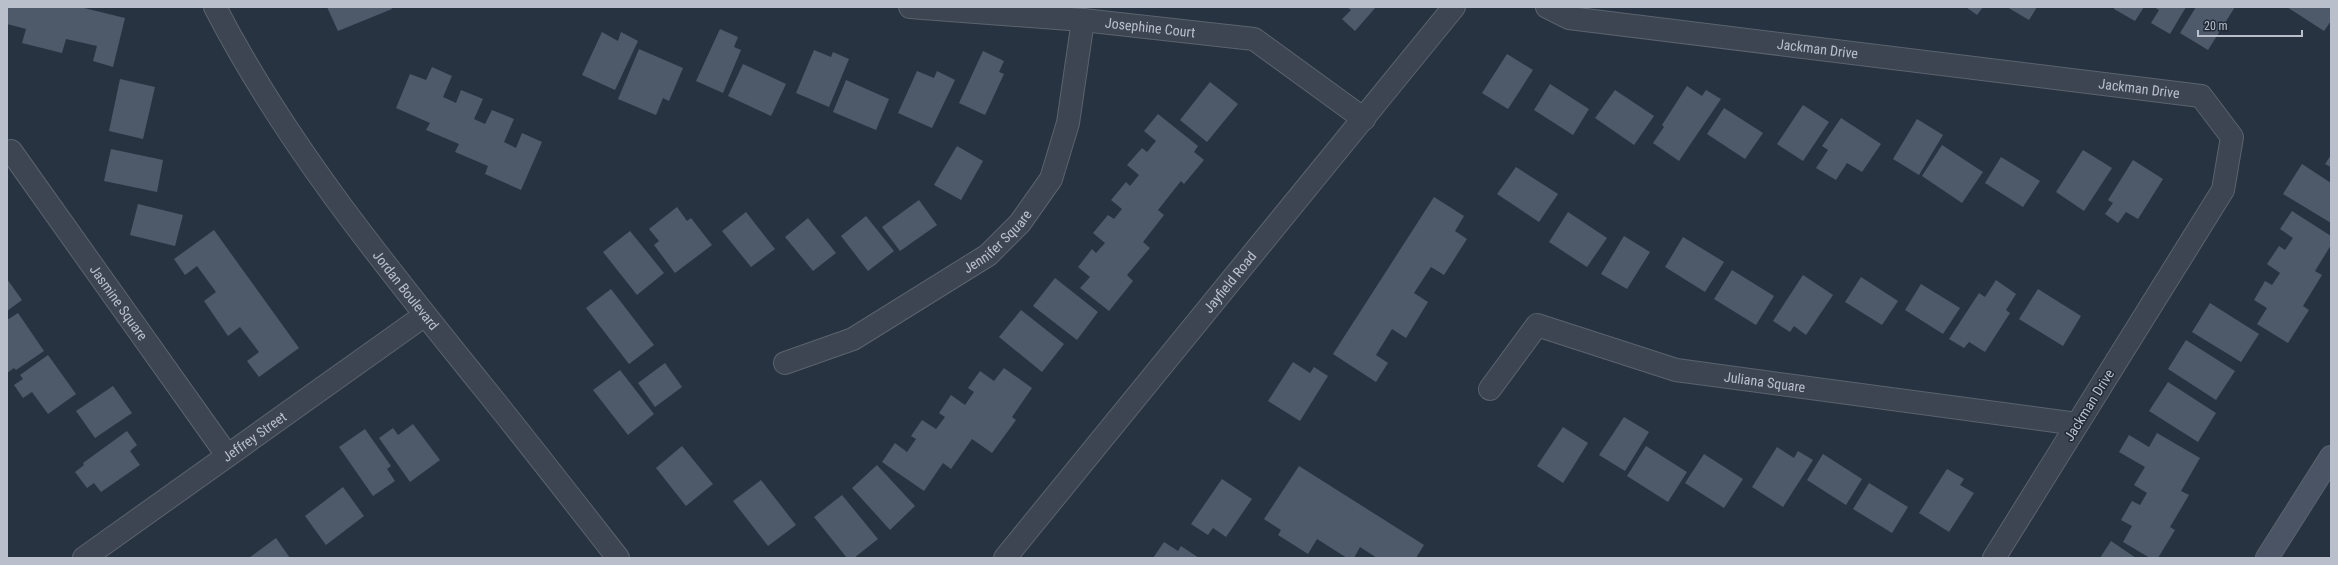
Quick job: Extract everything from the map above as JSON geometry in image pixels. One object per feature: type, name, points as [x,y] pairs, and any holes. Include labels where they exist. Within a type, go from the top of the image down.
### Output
[{"type":"main road","points":[[2267,558],[2331,457]]},
{"type":"street","name":"Jordan Boulevard","points":[[215,7],[236,48],[304,153],[342,208],[425,315],[559,480],[618,558]]},
{"type":"street","name":"Josephine Court","points":[[910,7],[1082,20],[1254,39],[1364,119]]},
{"type":"street","name":"Jayfield Road","points":[[1005,558],[1454,7]]},
{"type":"street","name":"Jackman Drive","points":[[1547,7],[1569,18],[2201,96],[2232,137],[2222,190],[1994,558]]},
{"type":"street","name":"Jennifer Square","points":[[786,363],[853,339],[988,255],[1020,223],[1051,179],[1068,123],[1082,20]]},
{"type":"street","name":"Jasmine Square","points":[[10,151],[227,455]]},
{"type":"street","name":"Jeffrey Street","points":[[84,558],[425,315]]},
{"type":"street","name":"Juliana Square","points":[[1490,390],[1537,325],[1676,370],[2077,424]]},
{"type":"building","points":[[7,7],[80,7],[125,18],[113,67],[93,61],[97,46],[66,39],[62,53],[22,43],[26,29],[7,24]]},
{"type":"building","points":[[327,7],[391,7],[392,9],[338,31]]},
{"type":"building","points":[[1347,7],[1376,7],[1355,31],[1342,19],[1351,10]]},
{"type":"building","points":[[1966,7],[1983,7],[1977,15]]},
{"type":"building","points":[[2007,7],[2037,7],[2029,20]]},
{"type":"building","points":[[2115,7],[2144,7],[2135,21],[2114,9]]},
{"type":"building","points":[[2154,7],[2186,7],[2170,34],[2151,23],[2159,10]]},
{"type":"building","points":[[2196,7],[2235,7],[2208,50],[2180,33]]},
{"type":"building","points":[[2287,7],[2331,7],[2331,21],[2324,31]]},
{"type":"building","points":[[720,29],[738,37],[734,47],[741,50],[723,93],[696,81]]},
{"type":"building","points":[[602,32],[618,41],[621,32],[638,41],[615,90],[582,75]]},
{"type":"building","points":[[639,49],[683,68],[669,101],[663,98],[656,115],[618,99]]},
{"type":"building","points":[[814,50],[831,57],[833,52],[849,59],[829,107],[796,93]]},
{"type":"building","points":[[983,51],[1004,61],[999,72],[1004,74],[985,115],[959,103]]},
{"type":"building","points":[[1507,54],[1533,70],[1508,109],[1482,93]]},
{"type":"building","points":[[743,64],[786,84],[771,116],[728,96]]},
{"type":"building","points":[[432,67],[452,76],[443,97],[456,103],[461,90],[483,99],[474,119],[485,124],[492,110],[514,119],[504,142],[516,148],[522,133],[542,142],[521,190],[485,174],[488,166],[455,152],[459,144],[426,130],[430,123],[396,108],[410,74],[426,80]]},
{"type":"building","points":[[917,71],[934,78],[937,71],[955,80],[932,128],[898,113]]},
{"type":"building","points":[[120,79],[155,87],[143,139],[109,131]]},
{"type":"building","points":[[846,80],[889,99],[876,130],[833,112]]},
{"type":"building","points":[[1210,82],[1238,104],[1207,142],[1180,120]]},
{"type":"building","points":[[1550,84],[1589,109],[1573,135],[1534,110]]},
{"type":"building","points":[[1687,86],[1702,96],[1706,90],[1721,99],[1679,161],[1653,143],[1664,127],[1662,125]]},
{"type":"building","points":[[1615,90],[1654,116],[1634,145],[1595,118]]},
{"type":"building","points":[[1803,105],[1829,122],[1803,161],[1777,144]]},
{"type":"building","points":[[1724,108],[1763,133],[1745,159],[1707,134]]},
{"type":"building","points":[[1158,114],[1198,146],[1194,152],[1204,160],[1184,184],[1181,181],[1158,210],[1164,215],[1143,242],[1150,248],[1127,275],[1133,281],[1109,311],[1080,288],[1090,277],[1078,267],[1092,249],[1096,253],[1105,243],[1093,233],[1108,215],[1114,219],[1122,209],[1111,200],[1126,182],[1130,186],[1139,175],[1127,165],[1142,148],[1147,152],[1156,141],[1144,131]]},
{"type":"building","points":[[1841,118],[1881,144],[1862,172],[1847,163],[1836,180],[1816,168],[1828,150],[1822,146]]},
{"type":"building","points":[[1917,119],[1943,135],[1919,175],[1893,159]]},
{"type":"building","points":[[1942,145],[1983,172],[1962,203],[1922,176]]},
{"type":"building","points":[[957,146],[983,161],[961,200],[934,185]]},
{"type":"building","points":[[111,149],[163,160],[157,192],[104,181]]},
{"type":"building","points":[[2083,150],[2112,168],[2084,211],[2056,192]]},
{"type":"building","points":[[2331,155],[2331,167],[2325,164]]},
{"type":"building","points":[[2001,157],[2040,181],[2023,207],[1985,183]]},
{"type":"building","points":[[2133,160],[2163,179],[2138,219],[2126,212],[2118,223],[2105,214],[2113,203],[2108,200]]},
{"type":"building","points":[[2302,164],[2331,183],[2331,223],[2283,194]]},
{"type":"building","points":[[1516,167],[1558,194],[1539,222],[1497,194]]},
{"type":"building","points":[[1434,197],[1464,216],[1455,231],[1467,239],[1444,275],[1431,267],[1414,293],[1428,302],[1406,338],[1392,329],[1376,355],[1388,363],[1376,382],[1333,354]]},
{"type":"building","points":[[919,200],[937,225],[900,251],[882,227]]},
{"type":"building","points":[[138,204],[183,215],[175,246],[130,235]]},
{"type":"building","points":[[677,207],[687,221],[691,218],[712,245],[675,273],[654,245],[659,241],[649,229]]},
{"type":"building","points":[[2292,211],[2331,236],[2331,245],[2315,271],[2322,275],[2303,306],[2309,310],[2288,343],[2257,324],[2267,308],[2254,300],[2265,281],[2272,285],[2280,273],[2267,264],[2279,246],[2285,250],[2293,238],[2280,229]]},
{"type":"building","points":[[746,212],[775,249],[751,267],[722,231]]},
{"type":"building","points":[[1568,212],[1607,238],[1587,267],[1549,242]]},
{"type":"building","points":[[866,216],[894,251],[868,271],[841,236]]},
{"type":"building","points":[[808,218],[836,253],[813,271],[785,237]]},
{"type":"building","points":[[214,230],[299,348],[259,377],[247,361],[259,352],[240,327],[228,336],[204,301],[216,292],[197,266],[185,275],[174,259]]},
{"type":"building","points":[[630,231],[664,273],[637,295],[603,252]]},
{"type":"building","points":[[1624,236],[1650,252],[1627,289],[1601,274]]},
{"type":"building","points":[[1683,237],[1724,262],[1705,292],[1665,267]]},
{"type":"building","points":[[1732,270],[1774,296],[1756,325],[1714,299]]},
{"type":"building","points":[[1803,275],[1833,295],[1806,335],[1794,326],[1790,332],[1773,321]]},
{"type":"building","points":[[1861,277],[1898,301],[1882,325],[1845,302]]},
{"type":"building","points":[[1055,278],[1098,312],[1077,340],[1033,306]]},
{"type":"building","points":[[7,279],[22,300],[7,311]]},
{"type":"building","points":[[1996,280],[2016,294],[2006,310],[2010,313],[1985,352],[1969,342],[1964,348],[1949,339],[1979,293],[1985,297]]},
{"type":"building","points":[[1921,284],[1960,308],[1943,334],[1905,310]]},
{"type":"building","points":[[611,289],[654,345],[629,364],[586,308]]},
{"type":"building","points":[[2038,289],[2081,316],[2063,346],[2019,319]]},
{"type":"building","points":[[2210,303],[2259,334],[2241,362],[2192,332]]},
{"type":"building","points":[[1021,310],[1064,344],[1042,372],[999,337]]},
{"type":"building","points":[[18,313],[44,351],[16,370],[14,368],[7,373],[7,320]]},
{"type":"building","points":[[2186,340],[2235,371],[2216,400],[2168,369]]},
{"type":"building","points":[[48,355],[76,394],[48,414],[32,392],[23,398],[14,385],[23,379],[20,375]]},
{"type":"building","points":[[1293,362],[1310,373],[1314,367],[1328,376],[1300,421],[1268,401]]},
{"type":"building","points":[[665,363],[682,387],[655,407],[638,383]]},
{"type":"building","points":[[1004,368],[1032,388],[1012,417],[1016,420],[992,453],[972,439],[951,469],[943,463],[924,491],[882,462],[895,443],[907,452],[916,439],[911,436],[922,420],[936,429],[945,417],[939,413],[951,395],[965,405],[974,392],[968,388],[980,371],[994,381]]},
{"type":"building","points":[[620,370],[654,414],[628,435],[593,390]]},
{"type":"building","points":[[2168,382],[2216,413],[2198,442],[2149,411]]},
{"type":"building","points":[[113,386],[132,413],[95,438],[76,411]]},
{"type":"building","points":[[1624,417],[1649,432],[1625,471],[1599,455]]},
{"type":"building","points":[[413,424],[440,460],[410,482],[379,438],[393,428],[398,435]]},
{"type":"building","points":[[1563,427],[1588,443],[1563,483],[1537,466]]},
{"type":"building","points":[[365,429],[391,466],[387,469],[395,481],[373,496],[339,447]]},
{"type":"building","points":[[127,431],[137,445],[130,451],[140,465],[101,492],[94,483],[87,488],[75,472],[84,465],[83,463]]},
{"type":"building","points":[[2157,433],[2200,458],[2181,491],[2189,495],[2170,527],[2175,530],[2158,558],[2150,558],[2123,542],[2132,526],[2121,520],[2132,501],[2140,505],[2147,493],[2134,485],[2145,467],[2119,452],[2129,435],[2149,447]]},
{"type":"building","points":[[682,446],[713,484],[686,506],[656,468]]},
{"type":"building","points":[[1646,446],[1687,472],[1668,502],[1627,476]]},
{"type":"building","points":[[1777,447],[1794,458],[1798,451],[1813,460],[1783,507],[1752,487]]},
{"type":"building","points":[[1704,454],[1743,479],[1724,508],[1685,483]]},
{"type":"building","points":[[1823,454],[1862,479],[1846,505],[1807,480]]},
{"type":"building","points":[[877,465],[915,506],[890,530],[852,488]]},
{"type":"building","points":[[1299,466],[1424,545],[1416,558],[1377,558],[1360,547],[1354,558],[1347,558],[1317,539],[1308,554],[1278,535],[1281,530],[1264,519]]},
{"type":"building","points":[[1947,469],[1964,479],[1960,485],[1974,493],[1949,532],[1919,513]]},
{"type":"building","points":[[1222,479],[1252,499],[1226,537],[1213,528],[1208,535],[1191,524]]},
{"type":"building","points":[[761,480],[796,525],[768,546],[733,501]]},
{"type":"building","points":[[1869,483],[1908,507],[1892,533],[1853,509]]},
{"type":"building","points":[[343,487],[364,516],[326,545],[305,516]]},
{"type":"building","points":[[842,495],[878,539],[854,558],[847,558],[814,517]]},
{"type":"building","points":[[276,538],[290,558],[249,558]]},
{"type":"building","points":[[2111,541],[2136,558],[2100,558]]},
{"type":"building","points":[[1164,542],[1178,551],[1181,546],[1199,558],[1153,558]]}]
